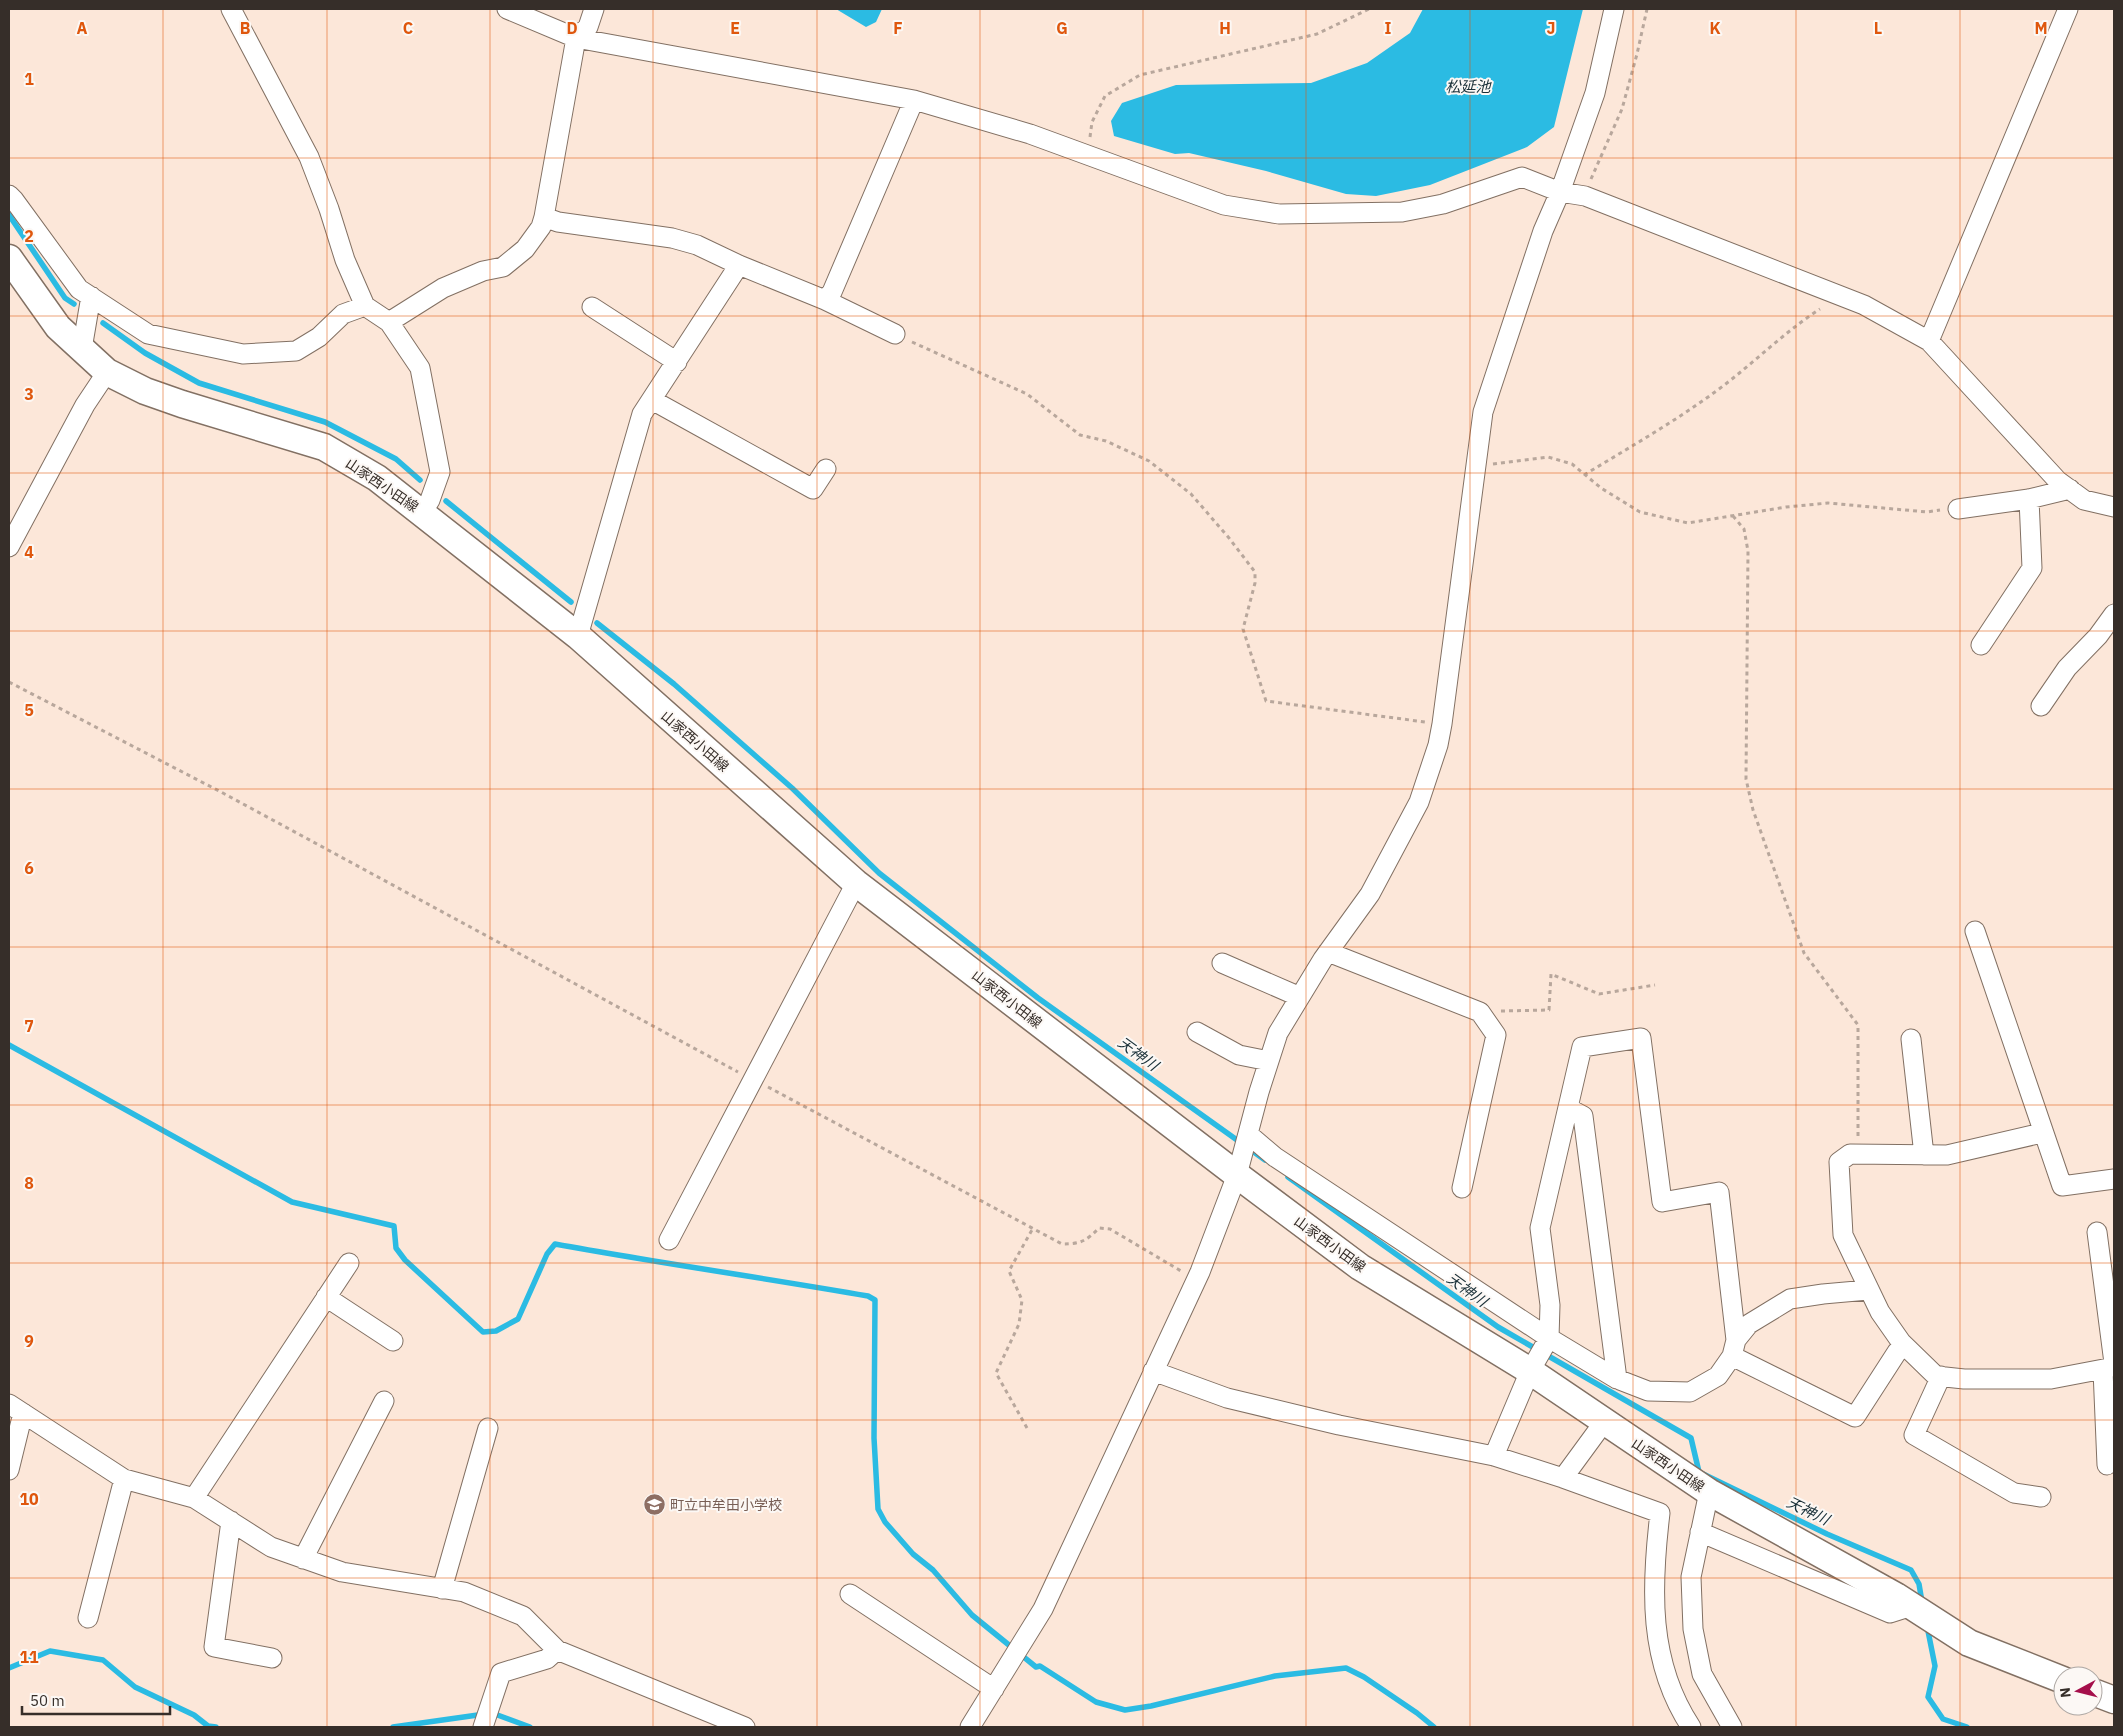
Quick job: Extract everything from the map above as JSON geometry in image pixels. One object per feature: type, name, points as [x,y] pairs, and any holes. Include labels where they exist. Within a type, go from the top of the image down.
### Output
[{"type":"main road","name":"山家西小田線","points":[[9,258],[58,327],[108,372],[145,391],[182,404],[324,447],[377,478],[578,636],[856,883],[1360,1267],[1530,1371],[1709,1492],[1912,1606],[1969,1644],[2053,1676]]},
{"type":"street","points":[[231,9],[309,157],[329,209],[345,260],[365,306],[389,322],[420,368],[440,472],[430,500],[422,513]]},
{"type":"street","points":[[507,9],[576,38],[914,100],[1030,134],[1224,205],[1279,214],[1402,212],[1443,204],[1522,177],[1560,192],[1586,196],[1864,305],[1928,341],[2058,481],[2084,500],[2114,507]]},
{"type":"street","points":[[389,322],[443,288],[483,271],[503,267],[525,249],[540,227],[544,217],[576,38],[588,27],[594,9]]},
{"type":"street","points":[[970,1727],[1043,1609],[1200,1272],[1237,1175],[1268,1061],[1278,1033],[1328,952],[1370,894],[1420,802],[1438,745],[1442,724],[1483,412],[1543,232],[1560,192],[1595,93],[1614,9]]},
{"type":"street","points":[[1928,341],[2068,9]]},
{"type":"street","points":[[825,300],[832,292],[914,100]]},
{"type":"street","points":[[9,196],[16,218],[79,289],[148,334],[243,354],[296,351],[319,337],[343,314],[365,306]]},
{"type":"street","points":[[544,217],[558,222],[672,238],[697,245],[739,265],[825,300],[895,334]]},
{"type":"street","points":[[578,636],[642,414],[739,265]]},
{"type":"street","points":[[82,349],[91,296]]},
{"type":"street","points":[[592,307],[676,362]]},
{"type":"street","points":[[9,547],[85,405],[108,372]]},
{"type":"street","points":[[652,400],[813,489],[826,469]]},
{"type":"street","points":[[1958,509],[2029,499],[2070,489]]},
{"type":"street","points":[[1981,645],[2032,568],[2029,499]]},
{"type":"street","points":[[2041,706],[2067,668],[2098,636],[2114,614]]},
{"type":"street","points":[[669,1240],[856,883]]},
{"type":"street","points":[[1975,931],[2062,1186],[2114,1179]]},
{"type":"street","points":[[1328,952],[1480,1012],[1496,1036],[1462,1188]]},
{"type":"street","points":[[1222,963],[1300,997]]},
{"type":"street","points":[[1197,1032],[1239,1055],[1268,1061]]},
{"type":"street","points":[[1494,1456],[1530,1371],[1549,1338],[1550,1304],[1540,1228],[1582,1047],[1641,1038],[1662,1202],[1719,1192],[1734,1348]]},
{"type":"street","points":[[1911,1038],[1924,1155]]},
{"type":"street","points":[[1568,1108],[1583,1116],[1617,1379]]},
{"type":"street","points":[[2042,1132],[1947,1155],[1850,1154],[1839,1162],[1843,1235],[1880,1312],[1904,1345],[1936,1376],[1964,1380],[2051,1379],[2111,1367]]},
{"type":"street","points":[[1248,1134],[1275,1157],[1549,1338],[1617,1379],[1648,1392],[1690,1392],[1718,1376],[1749,1324],[1790,1299],[1868,1290]]},
{"type":"street","points":[[2097,1232],[2111,1367],[2107,1465]]},
{"type":"street","points":[[194,1498],[349,1263]]},
{"type":"street","points":[[326,1297],[393,1341]]},
{"type":"street","points":[[1734,1348],[1855,1417],[1896,1352],[1904,1345]]},
{"type":"street","points":[[1152,1372],[1236,1400],[1339,1425],[1494,1456],[1563,1478],[1660,1513],[1654,1566],[1655,1619],[1664,1672],[1678,1708],[1691,1727]]},
{"type":"street","points":[[1941,1376],[1914,1435],[2014,1492],[2041,1497]]},
{"type":"street","points":[[303,1558],[384,1401]]},
{"type":"street","points":[[9,1470],[16,1408],[124,1479],[194,1498],[271,1547],[342,1572],[464,1592],[523,1616],[558,1650],[745,1727]]},
{"type":"street","points":[[1563,1478],[1604,1422]]},
{"type":"street","points":[[442,1589],[488,1428]]},
{"type":"street","points":[[88,1618],[124,1479]]},
{"type":"street","points":[[1709,1492],[1691,1577],[1694,1628],[1702,1674],[1732,1727]]},
{"type":"street","points":[[231,1521],[214,1647],[272,1658]]},
{"type":"street","points":[[1700,1532],[1890,1613],[1912,1606]]},
{"type":"street","points":[[850,1594],[994,1689]]},
{"type":"street","points":[[482,1727],[501,1673],[547,1659],[558,1650]]},
{"type":"path","points":[[1088,155],[1092,122],[1105,96],[1140,75],[1317,34],[1369,9]]},
{"type":"path","points":[[1586,196],[1591,179],[1622,110],[1647,9]]},
{"type":"path","points":[[1584,474],[1681,417],[1721,388],[1795,325],[1841,296]]},
{"type":"path","points":[[895,334],[1027,394],[1080,435],[1106,441],[1149,461],[1191,494],[1255,572],[1255,583],[1243,629],[1266,701],[1442,724]]},
{"type":"path","points":[[1477,466],[1548,458],[1572,464],[1600,488],[1640,512],[1688,523],[1828,503],[1927,512],[1958,509]]},
{"type":"path","points":[[1733,516],[1744,529],[1748,551],[1746,780],[1753,810],[1804,953],[1858,1025],[1858,1154]]},
{"type":"path","points":[[9,682],[221,792],[1062,1244],[1077,1244],[1088,1238],[1099,1228],[1110,1229],[1182,1272],[1200,1272]]},
{"type":"path","points":[[1480,1012],[1549,1010],[1552,974],[1599,994],[1655,985]]},
{"type":"path","points":[[1027,1428],[996,1373],[1019,1324],[1022,1300],[1009,1271],[1032,1228]]},
{"type":"water","points":[[836,9],[882,9],[876,22],[866,27]]},
{"type":"water","name":"松延池","points":[[1423,9],[1583,9],[1554,127],[1527,147],[1430,185],[1376,196],[1346,194],[1266,171],[1189,153],[1175,154],[1114,136],[1111,121],[1122,103],[1176,85],[1311,83],[1367,63],[1410,33]]},
{"type":"waterway","points":[[9,215],[65,298],[74,304]]},
{"type":"waterway","points":[[103,323],[145,353],[199,383],[325,422],[396,459],[420,480]]},
{"type":"waterway","points":[[446,501],[571,602]]},
{"type":"waterway","name":"天神川","points":[[597,623],[674,684],[792,788],[879,873],[1038,998],[1265,1160]]},
{"type":"waterway","points":[[9,1045],[292,1202],[394,1226],[396,1248],[405,1260],[483,1332],[496,1331],[518,1319],[547,1254],[555,1244],[868,1296],[875,1300],[874,1438],[878,1509],[885,1522],[913,1554],[933,1570],[972,1615],[1036,1667],[1040,1666],[1096,1702],[1125,1710],[1151,1706],[1275,1676],[1346,1668],[1364,1677],[1417,1713],[1434,1727]]},
{"type":"waterway","name":"天神川","points":[[1288,1177],[1498,1327],[1691,1438],[1699,1472],[1827,1534],[1911,1570],[1919,1584],[1922,1602]]},
{"type":"waterway","name":"天神川","points":[[1927,1626],[1935,1666],[1928,1697],[1943,1719],[1967,1727]]},
{"type":"waterway","points":[[9,1668],[50,1651],[103,1660],[135,1687],[194,1715],[208,1726],[216,1727]]},
{"type":"waterway","points":[[393,1727],[492,1713],[530,1727]]},
{"type":"place","name":"町立中牟田小学校","points":[[654,1505]]}]
